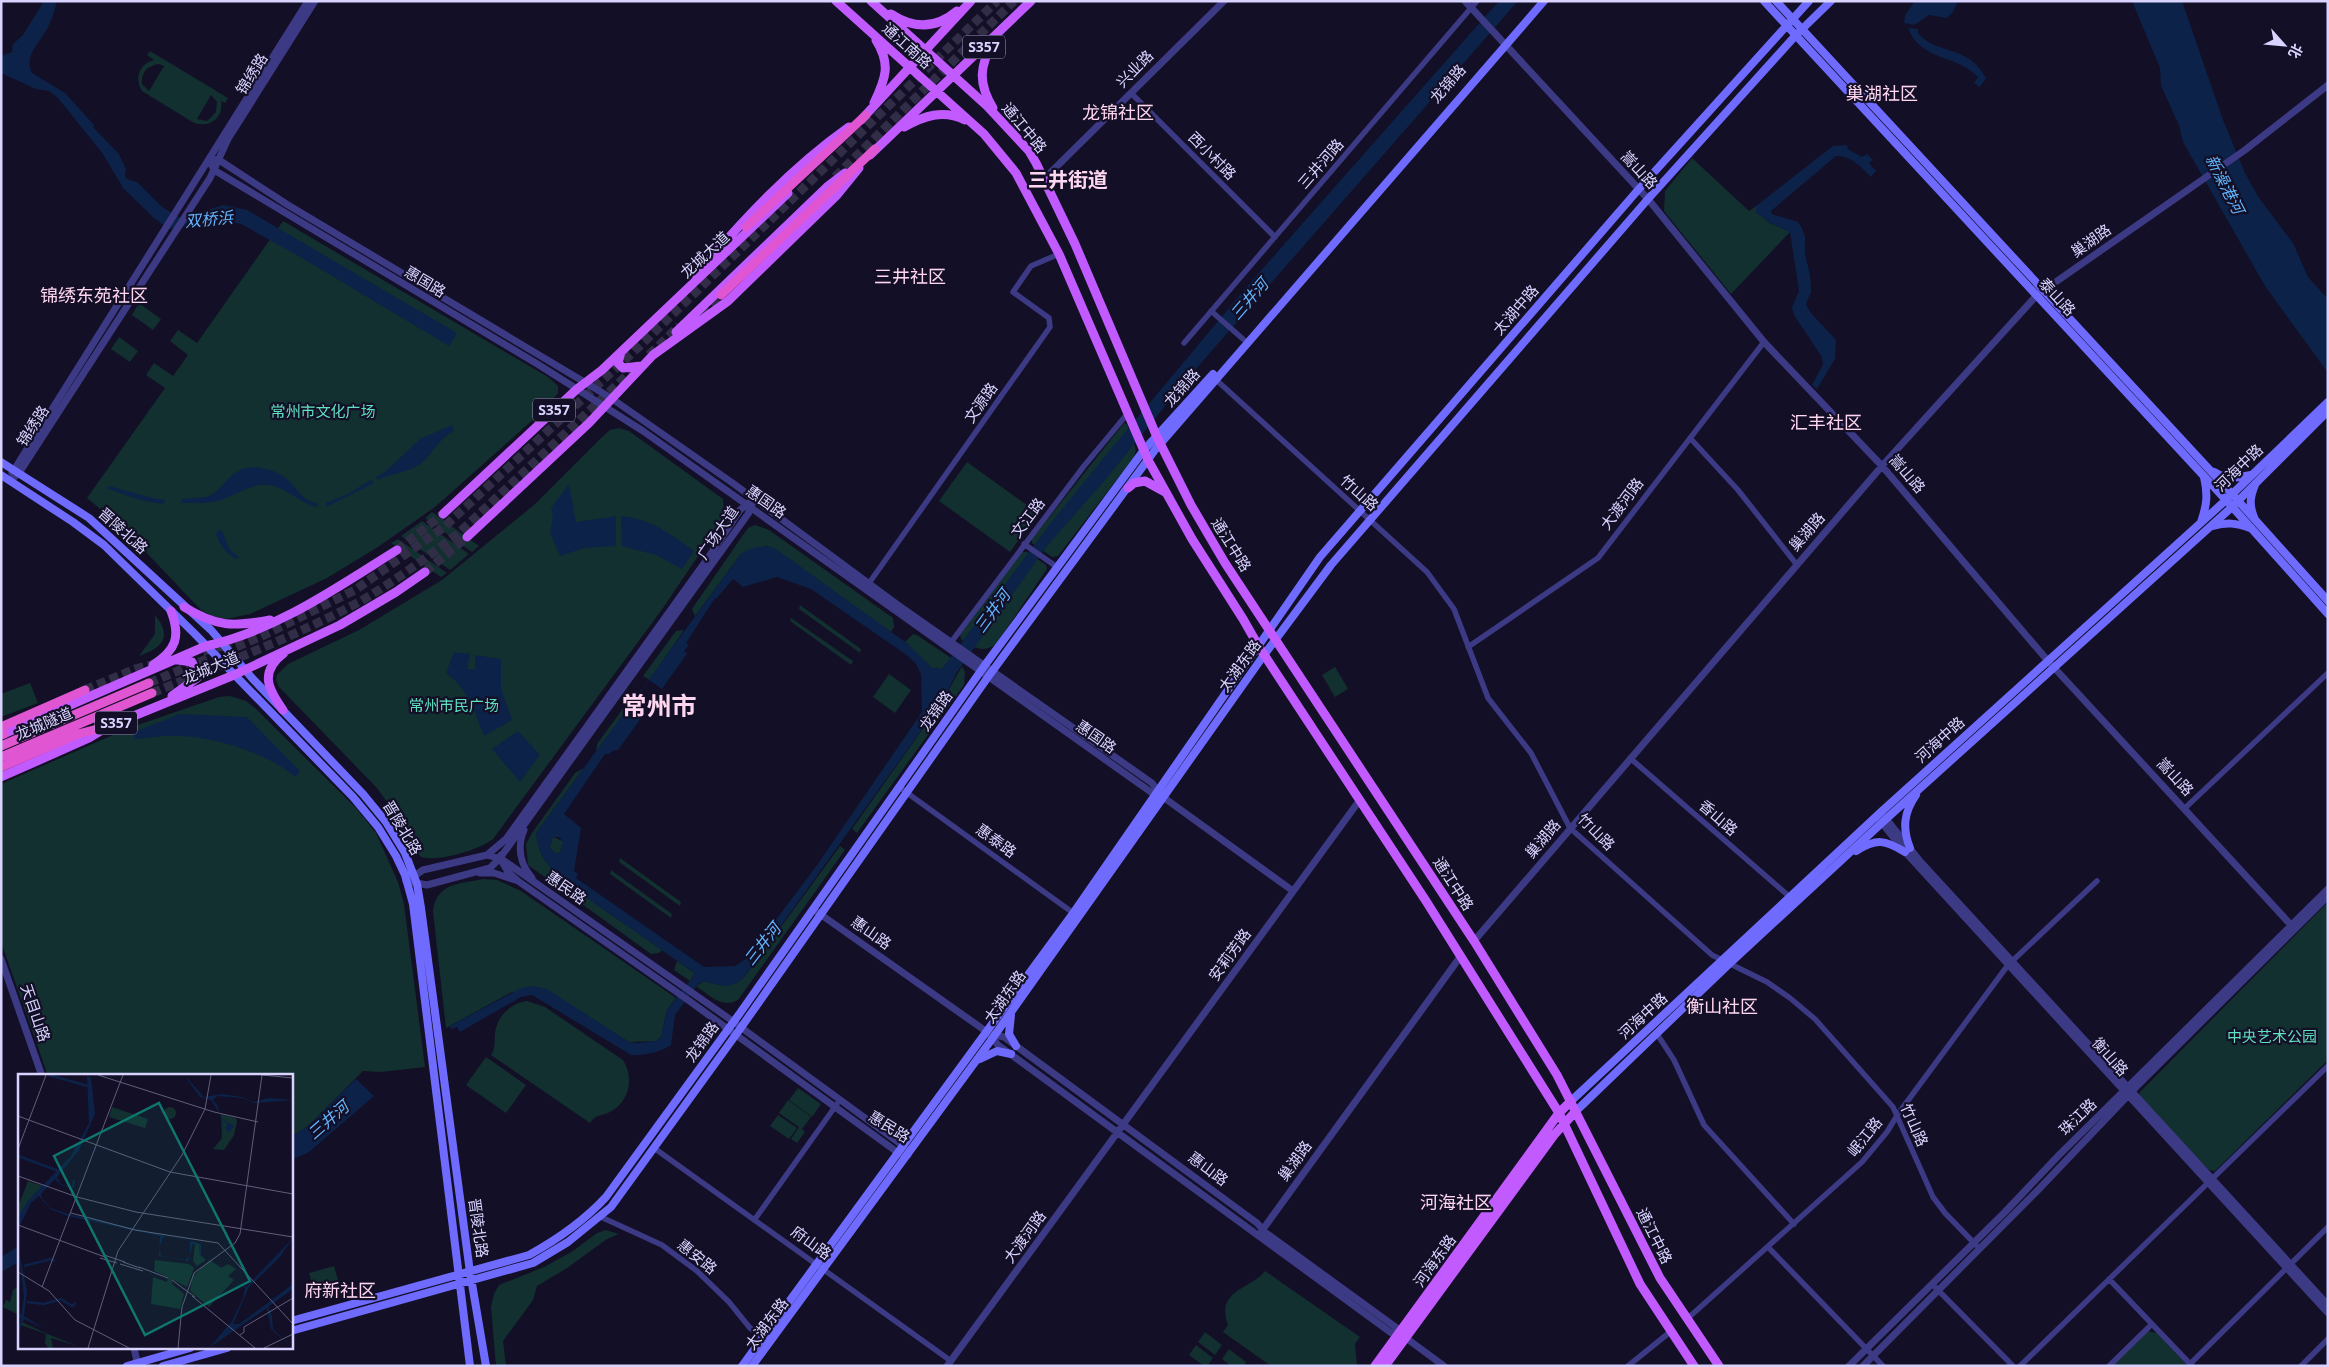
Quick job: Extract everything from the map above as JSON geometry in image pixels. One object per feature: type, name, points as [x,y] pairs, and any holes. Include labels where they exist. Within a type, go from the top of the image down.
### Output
[{"type":"highway","points":[[746,227],[869,112]]},
{"type":"highway","points":[[721,294],[875,150]]},
{"type":"highway","name":"龙城隧道","points":[[1,746],[149,682]]},
{"type":"highway","points":[[2,733],[85,690]]},
{"type":"highway","name":"龙城隧道","points":[[1,757],[152,693]]},
{"type":"highway","points":[[1,767],[78,734],[109,726]]},
{"type":"main road","name":"通江南路","points":[[836,1],[912,68],[936,92]]},
{"type":"main road","points":[[871,2],[896,18],[922,25],[934,25],[946,21],[970,1]]},
{"type":"main road","name":"龙城大道","points":[[443,514],[732,248],[912,68],[970,1]]},
{"type":"main road","name":"S357","points":[[467,537],[553,458],[653,355],[728,301],[837,195],[875,150],[954,77],[1031,1]]},
{"type":"main road","name":"龙锦路","points":[[1213,377],[1243,339],[1538,1]]},
{"type":"main road","name":"龙锦路","points":[[292,1331],[472,1282],[533,1263],[568,1242],[610,1208],[738,1032],[820,914],[983,668],[1144,450],[1158,440],[1503,41],[1544,1]]},
{"type":"main road","name":"泰山路","points":[[1764,1],[1789,21],[2255,526],[2328,601]]},
{"type":"main road","name":"泰山路","points":[[1776,1],[1789,21]]},
{"type":"main road","name":"太湖中路","points":[[1261,651],[1269,628],[1320,557],[1638,190],[1809,1]]},
{"type":"main road","points":[[1799,32],[1831,1]]},
{"type":"main road","name":"通江南路","points":[[871,2],[927,51]]},
{"type":"main road","points":[[859,22],[875,39],[885,54],[885,76],[869,112]]},
{"type":"main road","points":[[1000,32],[984,60],[983,92],[1008,128]]},
{"type":"main road","name":"太湖中路","points":[[1276,641],[1331,565],[1648,199],[1799,32]]},
{"type":"main road","name":"通江中路","points":[[927,51],[1008,128],[1029,151],[1044,178],[1145,406],[1158,440],[1195,512],[1225,563],[1474,941],[1571,1101],[1660,1278],[1719,1366]]},
{"type":"main road","points":[[936,92],[976,127],[1016,173],[1059,254],[1148,460]]},
{"type":"main road","points":[[895,132],[924,117],[933,115],[954,116],[976,127]]},
{"type":"main road","points":[[621,352],[618,363],[622,368],[642,366]]},
{"type":"main road","name":"河海中路","points":[[1571,1101],[1842,860],[1881,817],[1921,787],[2208,528],[2328,402]]},
{"type":"main road","name":"河海中路","points":[[2255,478],[2328,411]]},
{"type":"main road","name":"龙锦路","points":[[292,1321],[529,1255],[564,1236],[593,1211],[606,1197],[813,909],[1128,488],[1148,460],[1158,440]]},
{"type":"main road","name":"通江中路","points":[[1148,460],[1261,651],[1426,901],[1564,1122]]},
{"type":"main road","name":"晋陵北路","points":[[1,462],[89,518],[184,606],[364,794],[386,822],[405,853],[412,881],[470,1272],[486,1366]]},
{"type":"main road","points":[[2200,524],[2207,500],[2206,472],[2235,479],[2255,478],[2250,496],[2250,509],[2255,526],[2224,523],[2208,528]]},
{"type":"main road","name":"晋陵北路","points":[[1,476],[87,531],[171,611],[353,797],[372,819],[412,881],[413,904],[431,1041],[458,1285],[470,1366]]},
{"type":"main road","points":[[1128,488],[1145,481],[1164,489]]},
{"type":"main road","name":"河海中路","points":[[1576,1111],[1657,1034],[1790,897],[1881,817],[2048,660],[2200,524],[2232,501]]},
{"type":"main road","name":"泰山路","points":[[2255,526],[2328,614]]},
{"type":"main road","name":"龙城大道","points":[[2,733],[135,678],[206,646],[221,643],[290,616],[396,550]]},
{"type":"main road","name":"龙城大道","points":[[1,777],[89,738],[109,726],[234,675],[340,625],[426,572]]},
{"type":"main road","points":[[184,606],[204,619],[221,624],[237,625],[290,616]]},
{"type":"main road","points":[[135,678],[163,659],[172,649],[177,637],[176,624],[171,611]]},
{"type":"main road","name":"太湖东路","points":[[752,1366],[976,1061],[992,1035],[1261,651],[1276,641]]},
{"type":"main road","points":[[284,710],[270,691],[268,679],[278,658],[290,647]]},
{"type":"main road","points":[[152,708],[197,678],[192,662],[180,659],[173,661]]},
{"type":"main road","points":[[1908,850],[1904,834],[1904,820],[1907,810],[1921,787]]},
{"type":"main road","points":[[1842,860],[1868,844],[1879,841],[1908,850]]},
{"type":"main road","name":"太湖东路","points":[[742,1366],[900,1149],[1013,1010],[1076,915]]},
{"type":"main road","points":[[1013,1010],[1008,1025],[1009,1034],[1016,1046]]},
{"type":"main road","points":[[976,1061],[996,1051],[1011,1054]]},
{"type":"main road","name":"河海东路","points":[[1385,1366],[1401,1335],[1559,1113],[1571,1101]]},
{"type":"main road","name":"河海东路","points":[[1375,1366],[1401,1335],[1564,1122],[1576,1111]]},
{"type":"main road","points":[[1564,1122],[1640,1284],[1694,1366]]},
{"type":"main road","points":[[126,1366],[183,1350]]},
{"type":"main road","points":[[163,1366],[220,1350]]},
{"type":"street","name":"锦绣路","points":[[10,481],[168,227],[221,136],[308,1]]},
{"type":"street","name":"锦绣路","points":[[16,471],[186,215],[214,170],[228,139],[315,1]]},
{"type":"street","name":"兴业路","points":[[1044,178],[1224,1]]},
{"type":"street","points":[[1465,1],[1472,8]]},
{"type":"street","name":"三井河路","points":[[1184,342],[1477,1]]},
{"type":"street","name":"嵩山路","points":[[1472,8],[1648,199],[1764,342],[1882,466],[2054,667],[2292,927]]},
{"type":"street","name":"巢湖路","points":[[1474,941],[1882,466],[2041,293],[2245,150],[2328,84]]},
{"type":"street","name":"西小村路","points":[[1131,93],[1275,237]]},
{"type":"street","points":[[209,159],[219,160],[288,205],[581,386],[611,398],[754,499],[867,586],[954,646]]},
{"type":"street","points":[[209,159],[214,170]]},
{"type":"street","name":"惠国路","points":[[214,170],[581,386],[604,406],[954,646],[990,674],[1293,891]]},
{"type":"street","name":"文源路","points":[[867,586],[1050,326],[1049,318],[1013,292],[1031,266],[1059,254]]},
{"type":"street","points":[[1211,311],[1243,339]]},
{"type":"street","name":"大渡河路","points":[[1468,647],[1598,558],[1764,342]]},
{"type":"street","name":"竹山路","points":[[1213,377],[1427,572],[1454,609],[1488,698],[1531,753],[1570,828],[1712,955],[1767,982],[1815,1019],[1898,1114],[1934,1197],[1945,1213],[1980,1249]]},
{"type":"street","name":"文江路","points":[[954,646],[1026,546],[1130,417]]},
{"type":"street","points":[[1690,438],[1738,490],[1797,565]]},
{"type":"street","name":"广场大道","points":[[749,506],[740,510],[506,839],[487,855],[423,870],[412,881],[426,885],[442,881],[490,868],[500,858],[709,570],[754,499]]},
{"type":"street","points":[[1026,546],[1057,567]]},
{"type":"street","points":[[2185,808],[2328,673]]},
{"type":"street","name":"香山路","points":[[1630,758],[1790,897]]},
{"type":"street","name":"惠泰路","points":[[903,790],[1076,915]]},
{"type":"street","name":"安莉芳路","points":[[1124,1124],[1359,801]]},
{"type":"street","name":"衡山路","points":[[1881,817],[1908,850],[2127,1092],[2288,1265],[2328,1305]]},
{"type":"street","points":[[527,822],[520,846],[521,859],[525,869],[536,884]]},
{"type":"street","points":[[500,858],[506,839]]},
{"type":"street","name":"惠民路","points":[[487,855],[500,858],[682,986],[691,997],[834,1107],[900,1149]]},
{"type":"street","name":"惠民路","points":[[500,858],[508,872],[518,880],[678,993],[691,997]]},
{"type":"street","points":[[439,867],[435,872],[435,878],[442,881]]},
{"type":"street","points":[[469,873],[494,874],[518,880]]},
{"type":"street","name":"岷江路","points":[[1687,1319],[1862,1162],[1887,1132],[1898,1114],[2010,963],[2097,881]]},
{"type":"street","name":"珠江路","points":[[1849,1366],[2127,1092],[2292,927],[2328,888]]},
{"type":"street","name":"珠江路","points":[[2292,927],[2328,896]]},
{"type":"street","name":"惠山路","points":[[813,909],[992,1035],[1011,1054],[1261,1232],[1444,1366]]},
{"type":"street","name":"巢湖路","points":[[1261,1232],[1460,956]]},
{"type":"street","name":"天目山路","points":[[1,959],[41,1074]]},
{"type":"street","name":"惠民路","points":[[738,1032],[839,1100],[908,1155]]},
{"type":"street","points":[[1657,1034],[1674,1060],[1704,1125],[1794,1224]]},
{"type":"street","name":"惠山路","points":[[992,1035],[1016,1046],[1124,1124],[1257,1223],[1261,1232]]},
{"type":"street","points":[[2020,1366],[2328,1066]]},
{"type":"street","name":"珠江路","points":[[1863,1366],[1980,1249],[2127,1092]]},
{"type":"street","points":[[755,1219],[839,1100]]},
{"type":"street","name":"大渡河路","points":[[949,1363],[1124,1124]]},
{"type":"street","name":"府山路","points":[[654,1148],[825,1269],[949,1363]]},
{"type":"street","name":"惠安路","points":[[601,1217],[662,1245],[697,1271],[729,1302],[750,1328],[763,1337]]},
{"type":"street","points":[[2109,1279],[2191,1365],[2288,1265],[2328,1227]]},
{"type":"street","points":[[1768,1247],[1883,1366]]},
{"type":"street","name":"衡山路","points":[[2288,1265],[2328,1313]]},
{"type":"street","points":[[1932,1284],[2013,1366]]},
{"type":"street","points":[[2109,1366],[2152,1324]]},
{"type":"street","points":[[1628,1366],[1670,1332]]},
{"type":"street","points":[[2301,1366],[2328,1339]]},
{"type":"street","points":[[134,1350],[137,1364]]},
{"type":"green space","points":[[150,51],[228,98],[225,103],[221,101],[218,117],[210,123],[194,123],[142,91],[138,81],[139,72],[145,65],[154,60],[147,55]],"holes":[[[159,64],[164,66],[149,91],[142,84],[144,72],[152,66]],[[211,95],[217,102],[216,112],[207,121],[197,119]]]},
{"type":"green space","points":[[1692,158],[1749,211],[1756,206],[1756,212],[1770,223],[1790,232],[1731,294],[1664,211],[1665,191]]},
{"type":"green space","name":"常州市文化广场","points":[[283,221],[548,377],[558,386],[558,393],[545,409],[435,507],[378,547],[327,578],[250,614],[226,619],[212,616],[201,610],[121,526],[87,498],[165,388],[146,375],[154,363],[173,376],[188,355],[170,341],[178,330],[197,343]]},
{"type":"green space","points":[[139,303],[161,319],[153,330],[132,315]]},
{"type":"green space","points":[[119,337],[138,351],[130,362],[111,349]]},
{"type":"green space","points":[[1124,423],[1127,424],[1136,450],[1134,457],[1058,556],[1052,557],[1032,543],[1032,539]]},
{"type":"green space","name":"常州市民广场","points":[[619,428],[629,431],[723,499],[724,513],[721,522],[663,608],[493,839],[469,851],[458,854],[438,858],[421,857],[412,847],[392,809],[377,788],[279,687],[276,680],[277,675],[288,664],[359,630],[442,580],[534,505],[610,430]]},
{"type":"green space","points":[[967,462],[1038,513],[1010,552],[939,501]]},
{"type":"green space","points":[[432,512],[479,546],[472,552],[425,518]]},
{"type":"green space","points":[[422,521],[469,554],[450,570],[401,536]]},
{"type":"green space","points":[[755,525],[769,530],[893,618],[894,627],[891,632],[768,546],[741,554],[695,616],[692,609],[748,528]]},
{"type":"green space","points":[[398,539],[447,573],[441,577],[391,543]]},
{"type":"green space","points":[[1022,552],[1027,552],[1046,565],[1047,569],[996,644],[987,649],[970,645],[961,639],[960,635]]},
{"type":"green space","points":[[800,605],[861,649],[860,653],[799,609]]},
{"type":"green space","points":[[155,615],[164,636],[159,645],[154,649],[139,656],[155,634]]},
{"type":"green space","points":[[791,618],[853,661],[851,665],[790,621]]},
{"type":"green space","points":[[684,630],[650,680],[643,676],[676,631]]},
{"type":"green space","points":[[913,634],[951,658],[942,669],[932,668],[905,642]]},
{"type":"green space","points":[[962,666],[965,672],[964,685],[857,833],[852,829],[943,700]]},
{"type":"green space","points":[[1335,667],[1348,689],[1335,697],[1322,675]]},
{"type":"green space","points":[[889,674],[911,690],[895,713],[873,697]]},
{"type":"green space","points":[[30,683],[38,703],[1,717],[1,694]]},
{"type":"green space","points":[[230,696],[246,701],[255,708],[357,809],[376,833],[398,882],[404,904],[425,1067],[381,1072],[363,1071],[308,1126],[292,1136],[292,1074],[47,1074],[1,942],[1,784],[129,728],[219,697]]},
{"type":"green space","points":[[627,703],[630,707],[596,753],[597,744]]},
{"type":"green space","points":[[584,768],[536,833],[540,851],[556,872],[570,883],[570,886],[662,950],[659,953],[651,954],[528,865],[526,844],[532,833],[575,773]]},
{"type":"green space","points":[[554,837],[564,842],[560,852],[556,854],[550,848]]},
{"type":"green space","points":[[840,846],[845,850],[738,1000],[727,1003],[721,1002],[696,986],[704,981],[731,985],[745,976]]},
{"type":"green space","points":[[620,858],[681,902],[680,906],[619,862]]},
{"type":"green space","points":[[611,870],[672,914],[671,918],[610,874]]},
{"type":"green space","points":[[484,879],[497,880],[521,891],[676,998],[667,1010],[661,1037],[656,1041],[629,1042],[556,995],[512,992],[446,1028],[433,911],[435,902],[439,894],[451,886]]},
{"type":"green space","name":"中央艺术公园","points":[[2328,902],[2328,1060],[2215,1171],[2209,1170],[2141,1100],[2139,1093]]},
{"type":"green space","points":[[677,961],[693,972],[690,981],[674,970]]},
{"type":"green space","points":[[527,1001],[545,1007],[623,1060],[628,1074],[628,1089],[626,1096],[617,1108],[597,1117],[590,1123],[491,1055],[494,1047],[496,1027],[502,1016],[516,1004]]},
{"type":"green space","points":[[486,1057],[526,1085],[506,1113],[466,1085]]},
{"type":"green space","points":[[798,1088],[821,1104],[812,1117],[789,1100]]},
{"type":"green space","points":[[788,1100],[811,1117],[802,1129],[805,1132],[797,1143],[791,1139],[799,1127],[779,1113]]},
{"type":"green space","points":[[778,1115],[797,1128],[789,1139],[770,1126]]},
{"type":"green space","points":[[606,1230],[619,1234],[607,1239],[567,1268],[537,1286],[533,1300],[503,1341],[506,1366],[496,1366],[491,1307],[494,1294],[499,1285],[544,1267],[573,1251],[597,1233]]},
{"type":"green space","points":[[334,1266],[338,1280],[313,1287],[309,1273]]},
{"type":"green space","points":[[1265,1271],[1360,1337],[1355,1344],[1357,1366],[1271,1366],[1223,1332],[1228,1325],[1225,1313],[1226,1304],[1237,1291]]},
{"type":"green space","points":[[18,1287],[18,1314],[3,1307],[6,1300],[10,1302],[13,1290]]},
{"type":"green space","points":[[2147,1331],[2157,1333],[2188,1366],[2112,1366]]},
{"type":"green space","points":[[1205,1332],[1222,1345],[1215,1355],[1198,1342]]},
{"type":"green space","points":[[1196,1345],[1213,1358],[1207,1366],[1204,1366],[1189,1355]]},
{"type":"green space","points":[[1229,1349],[1246,1362],[1244,1366],[1231,1366],[1222,1359]]},
{"type":"water","name":"双桥浜","points":[[44,1],[57,1],[48,27],[31,54],[30,66],[32,73],[65,93],[94,125],[93,127],[119,154],[126,169],[125,176],[127,179],[137,182],[162,207],[181,218],[224,205],[247,210],[457,333],[449,346],[302,258],[241,224],[231,222],[169,229],[154,218],[123,188],[103,154],[58,98],[49,91],[36,89],[1,73],[1,56],[12,52],[13,44],[23,35]]},
{"type":"water","name":"三井河","points":[[1499,1],[1518,1],[1188,378],[1105,480],[1047,546],[957,672],[943,700],[745,976],[735,983],[726,986],[704,981],[698,984],[675,1015],[671,1045],[657,1052],[646,1054],[631,1055],[532,995],[521,997],[460,1032],[457,1027],[451,1029],[450,1026],[521,988],[533,986],[547,989],[629,1042],[656,1041],[661,1037],[667,1010],[693,977],[693,972],[570,886],[570,883],[551,867],[543,857],[536,833],[741,554],[758,547],[776,549],[908,644],[932,668],[942,669],[1046,529],[1250,283]],"holes":[[[777,577],[811,589],[908,656],[916,664],[921,674],[922,712],[815,868],[746,959],[735,966],[704,967],[576,878],[578,874],[574,871],[581,828],[564,814],[605,754],[618,750],[687,654],[684,651],[689,645],[686,643],[715,598],[733,579],[743,587]],[[554,837],[559,837],[563,842],[560,852],[556,854],[550,848]]]},
{"type":"water","points":[[1915,1],[1958,1],[1953,12],[1947,18],[1929,15],[1914,25],[1904,23],[1905,15]]},
{"type":"water","name":"新澡港河","points":[[2132,1],[2182,1],[2223,120],[2245,173],[2259,198],[2293,243],[2308,277],[2327,298],[2328,373],[2265,286],[2183,142],[2179,125],[2161,86],[2160,68]]},
{"type":"water","points":[[1908,28],[1918,29],[1918,33],[1934,45],[1970,59],[1986,78],[1980,87],[1974,83],[1978,77],[1959,64],[1930,52],[1921,46],[1914,39]]},
{"type":"water","points":[[1847,145],[1848,149],[1862,157],[1867,154],[1873,160],[1869,163],[1876,171],[1871,177],[1851,160],[1842,156],[1836,156],[1771,211],[1772,214],[1798,222],[1802,228],[1805,237],[1805,254],[1810,275],[1811,292],[1806,304],[1810,312],[1836,340],[1835,359],[1817,389],[1812,385],[1823,364],[1822,357],[1794,315],[1792,307],[1799,291],[1790,232],[1770,223],[1756,212],[1756,206],[1833,146]]},
{"type":"water","points":[[452,425],[454,431],[440,441],[423,462],[413,468],[378,480],[376,477],[386,471],[420,439]]},
{"type":"water","points":[[254,467],[272,470],[280,474],[304,497],[318,503],[318,507],[305,503],[282,489],[269,485],[249,488],[213,502],[182,503],[182,499],[206,497],[215,493],[232,475],[242,469]]},
{"type":"water","points":[[371,480],[374,483],[326,507],[326,503],[348,494]]},
{"type":"water","points":[[569,484],[576,522],[616,516],[616,546],[584,548],[560,556],[550,533],[553,514],[551,508]]},
{"type":"water","points":[[109,486],[165,500],[164,504],[128,496],[107,488]]},
{"type":"water","points":[[621,516],[642,520],[651,524],[669,533],[694,551],[682,569],[656,555],[622,546]]},
{"type":"water","points":[[219,530],[222,531],[230,550],[239,557],[237,559],[230,555],[219,542],[216,534]]},
{"type":"water","points":[[454,652],[470,654],[467,669],[475,669],[475,655],[501,659],[501,688],[512,720],[484,736],[465,693],[454,679],[446,673]]},
{"type":"water","points":[[180,714],[247,717],[300,771],[295,777],[284,768],[255,753],[206,739],[171,736],[134,739],[134,732]]},
{"type":"water","points":[[518,731],[540,755],[520,782],[492,749]]},
{"type":"water","name":"三井河","points":[[356,1079],[374,1096],[309,1152],[292,1160],[292,1136],[308,1126]]},
{"type":"water","points":[[18,1247],[18,1263],[1,1272],[1,1257]]},
{"type":"pier","points":[[649,680],[662,689],[643,715],[630,706]]},
{"type":"tunnel","points":[[149,683],[260,637],[355,590],[444,527],[643,343],[997,1]]},
{"type":"tunnel","points":[[835,177],[1014,1]]},
{"type":"tunnel","points":[[692,324],[721,295]]},
{"type":"tunnel","points":[[649,355],[679,326]]},
{"type":"tunnel","points":[[152,693],[258,650],[336,614],[399,577],[460,532],[639,364]]},
{"type":"tunnel","points":[[397,550],[443,514]]},
{"type":"tunnel","points":[[425,572],[467,537]]},
{"type":"tunnel","points":[[203,651],[231,644]]},
{"type":"tunnel","points":[[85,690],[135,669],[159,663]]},
{"type":"district","name":"巢湖社区","points":[[1882,94]]},
{"type":"district","name":"龙锦社区","points":[[1118,113]]},
{"type":"district","name":"三井街道","points":[[1068,180]]},
{"type":"district","name":"三井社区","points":[[910,277]]},
{"type":"district","name":"锦绣东苑社区","points":[[94,296]]},
{"type":"district","name":"汇丰社区","points":[[1826,423]]},
{"type":"district","name":"常州市","points":[[659,706]]},
{"type":"district","name":"衡山社区","points":[[1722,1007]]},
{"type":"district","name":"河海社区","points":[[1456,1203]]},
{"type":"district","name":"府新社区","points":[[340,1291]]}]
